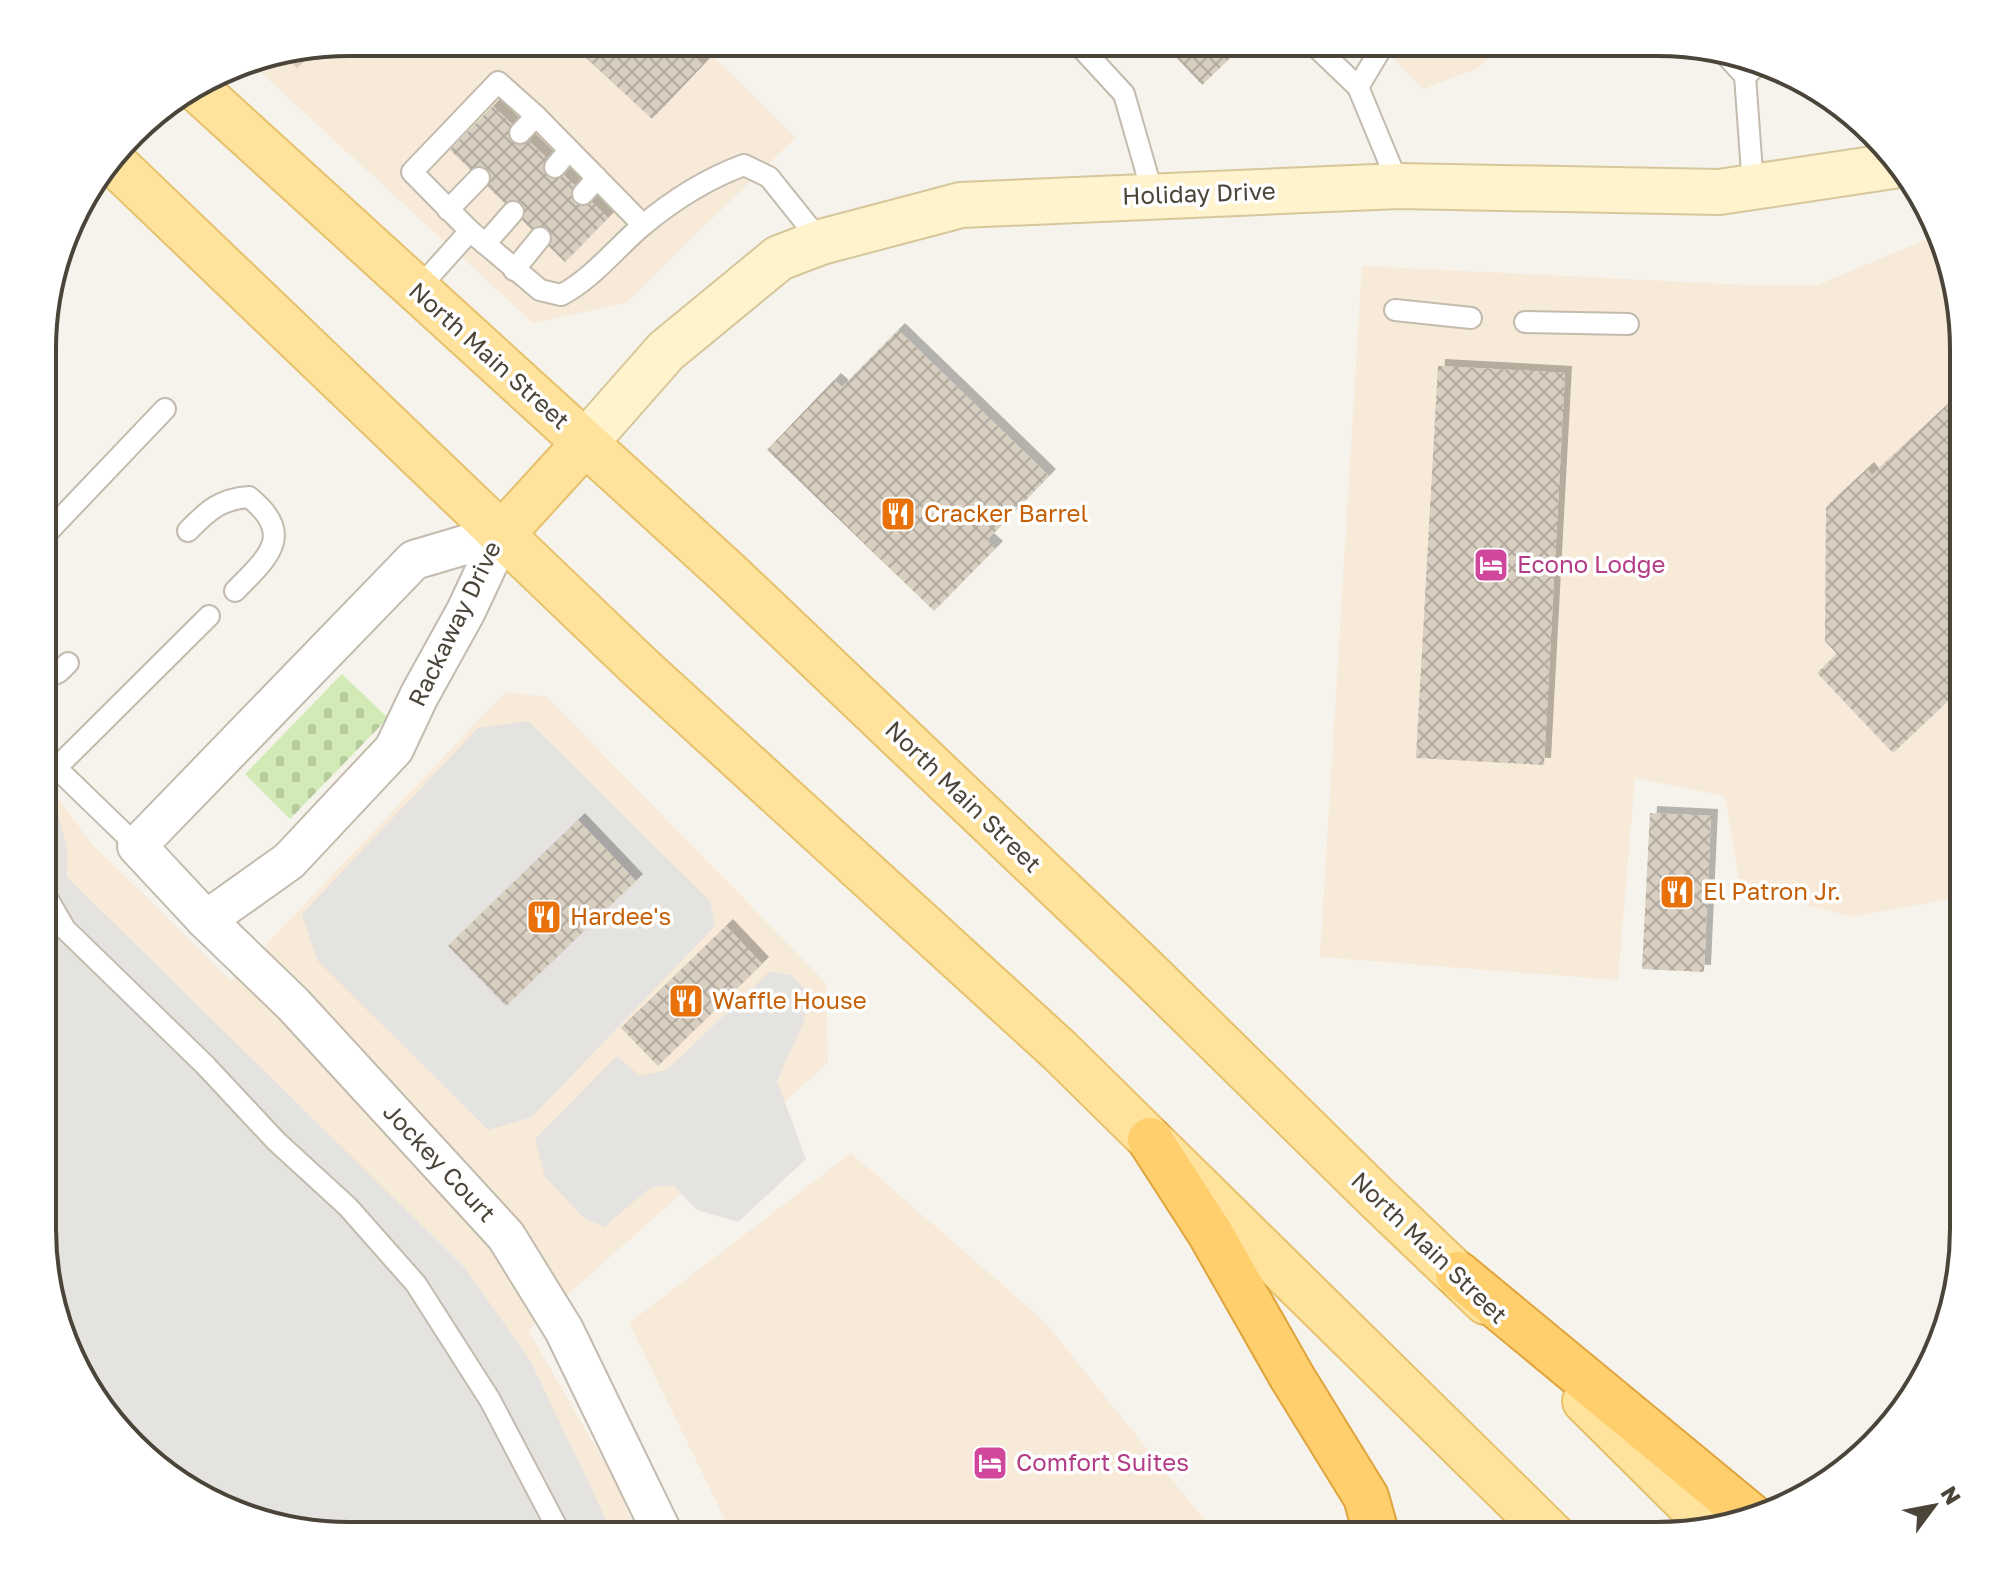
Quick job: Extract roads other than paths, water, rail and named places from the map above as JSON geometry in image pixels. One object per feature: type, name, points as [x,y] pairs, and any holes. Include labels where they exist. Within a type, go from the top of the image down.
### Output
[{"type":"highway","points":[[1150,1140],[1210,1233],[1292,1377],[1366,1497],[1373,1522]]},
{"type":"highway","points":[[1458,1274],[1742,1509]]},
{"type":"main road","name":"North Main Street","points":[[203,95],[741,585],[1143,968],[1458,1274],[1703,1518]]},
{"type":"main road","name":"Holiday Drive","points":[[585,443],[666,351],[779,258],[821,242],[961,205],[1399,186],[1719,192],[1886,167]]},
{"type":"main road","points":[[119,168],[641,668],[1060,1051],[1539,1522]]},
{"type":"main road","points":[[502,534],[585,443]]},
{"type":"street","name":"Rackaway Drive","points":[[137,846],[414,560],[502,534]]},
{"type":"street","name":"Rackaway Drive","points":[[206,920],[289,861],[394,749],[502,534]]},
{"type":"street","name":"Jockey Court","points":[[137,846],[206,920],[293,1004],[506,1236],[564,1330],[657,1522]]},
{"type":"lane","points":[[1089,56],[1124,94],[1153,195]]},
{"type":"lane","points":[[1326,56],[1358,87],[1399,186]]},
{"type":"lane","points":[[1358,87],[1377,56]]},
{"type":"lane","points":[[1753,73],[1753,186]]},
{"type":"lane","points":[[643,225],[536,116],[498,82],[412,172],[477,238],[514,270],[540,290],[561,295],[576,287],[643,225],[706,180],[744,165],[769,177],[821,242]]},
{"type":"lane","points":[[520,133],[536,116]]},
{"type":"lane","points":[[555,167],[569,150]]},
{"type":"lane","points":[[448,210],[479,178]]},
{"type":"lane","points":[[583,194],[597,178]]},
{"type":"lane","points":[[417,290],[477,238],[513,212]]},
{"type":"lane","points":[[514,270],[540,238]]},
{"type":"lane","points":[[1395,310],[1471,318]]},
{"type":"lane","points":[[1525,322],[1628,324]]},
{"type":"lane","points":[[56,523],[165,409]]},
{"type":"lane","points":[[188,531],[203,515],[228,499],[249,497],[267,511],[276,530],[271,555],[235,591]]},
{"type":"lane","points":[[56,756],[209,616]]},
{"type":"lane","points":[[56,673],[68,663]]},
{"type":"lane","points":[[56,768],[137,846]]},
{"type":"lane","points":[[56,913],[65,929],[205,1065],[276,1141],[348,1207],[416,1284],[490,1400],[554,1522]]},
{"type":"place","name":"Cracker Barrel","points":[[898,514]]},
{"type":"place","name":"Econo Lodge","points":[[1491,565]]},
{"type":"place","name":"El Patron Jr.","points":[[1677,892]]},
{"type":"place","name":"Hardee's","points":[[544,917]]},
{"type":"place","name":"Waffle House","points":[[686,1001]]},
{"type":"place","name":"Comfort Suites","points":[[990,1463]]}]
